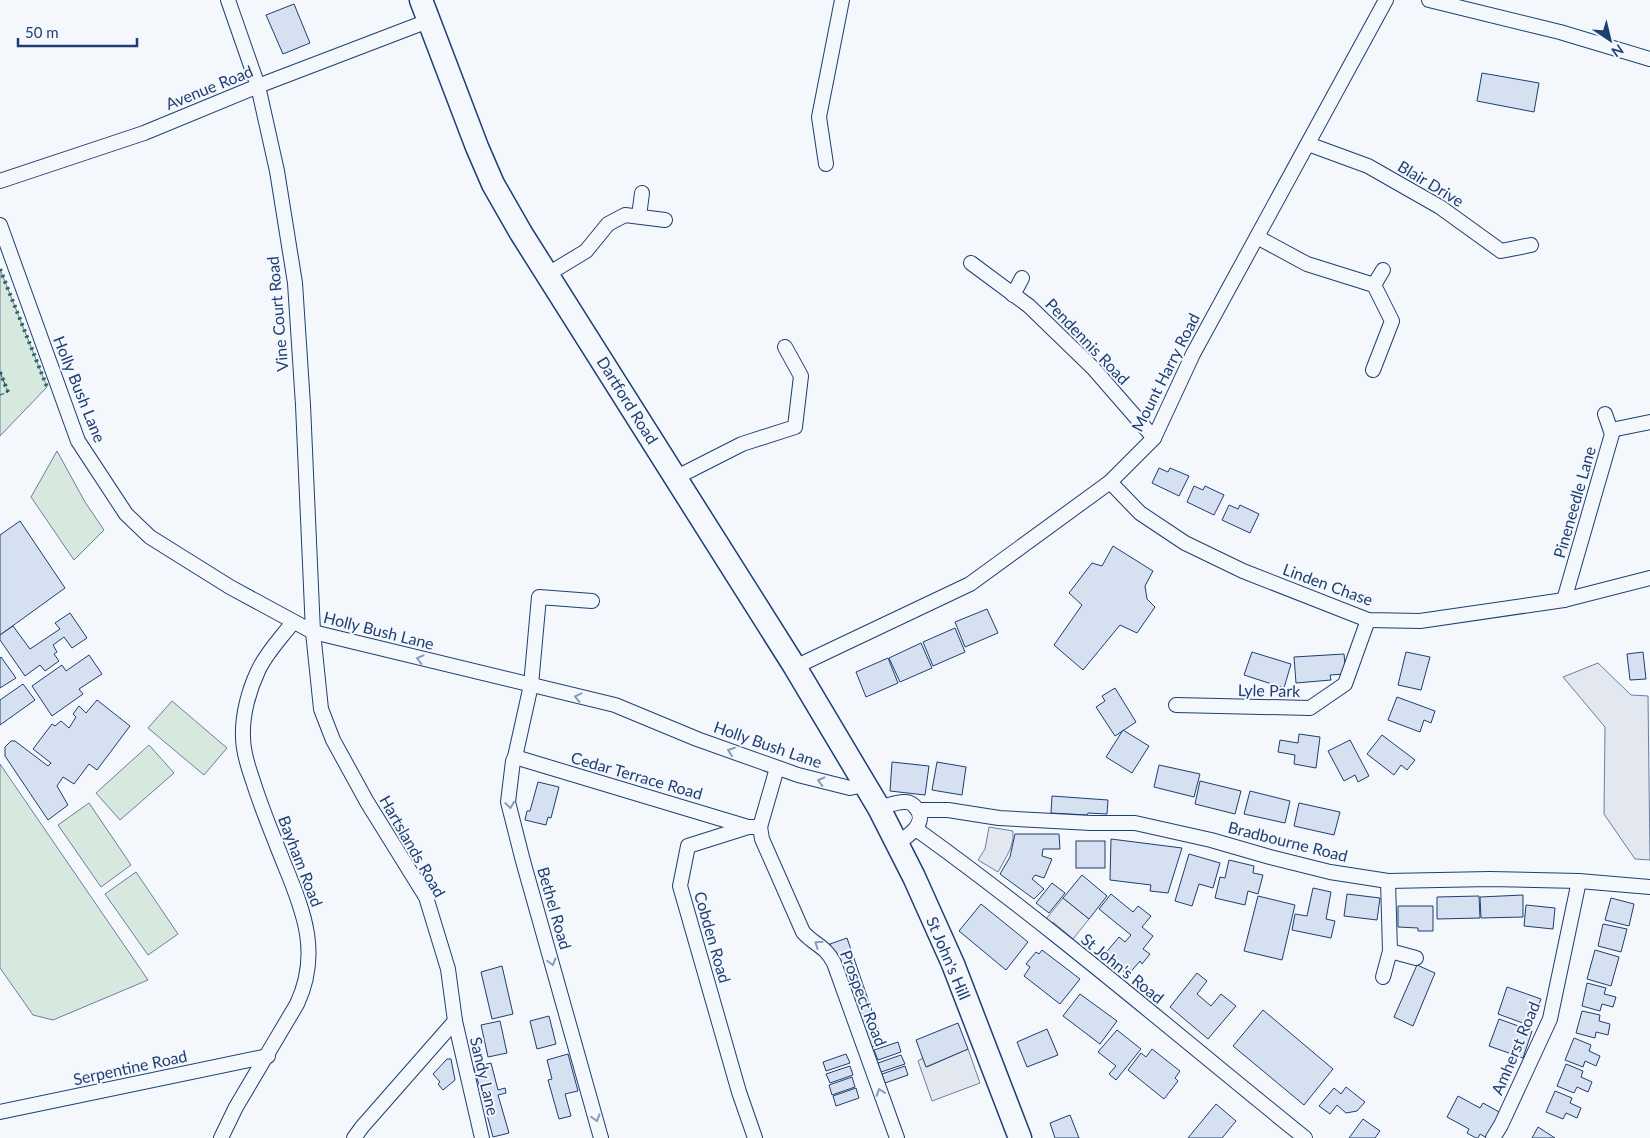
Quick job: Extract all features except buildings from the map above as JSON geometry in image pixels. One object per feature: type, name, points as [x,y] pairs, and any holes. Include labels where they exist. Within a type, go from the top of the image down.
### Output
[{"type":"main road","name":"Dartford Road","points":[[421,0],[476,147],[493,184],[521,233],[677,477],[795,667],[865,785]]},
{"type":"main road","name":"St John's Hill","points":[[865,785],[879,808],[914,878],[953,964],[1020,1138]]},
{"type":"street","name":"Vine Court Road","points":[[228,0],[258,86],[277,171],[294,283],[303,405],[313,632]]},
{"type":"street","points":[[826,164],[818,117],[842,0]]},
{"type":"street","name":"Mount Harry Road","points":[[795,667],[970,584],[1110,482],[1154,438],[1193,354],[1386,0]]},
{"type":"street","points":[[1429,0],[1560,32],[1650,59]]},
{"type":"street","name":"Avenue Road","points":[[0,181],[144,133],[258,86],[428,21]]},
{"type":"street","name":"Blair Drive","points":[[1308,144],[1368,166],[1440,207],[1501,251],[1531,245]]},
{"type":"street","points":[[639,216],[642,193]]},
{"type":"street","points":[[548,274],[586,251],[608,224],[625,215],[665,220]]},
{"type":"street","name":"Holly Bush Lane","points":[[0,225],[78,441],[126,514],[150,537],[230,587],[313,632],[614,705],[697,739],[777,768],[850,788],[865,785]]},
{"type":"street","points":[[1257,237],[1307,264],[1374,285],[1392,321],[1373,370]]},
{"type":"street","name":"Pendennis Road","points":[[972,263],[1029,306],[1093,368],[1154,438]]},
{"type":"street","points":[[1374,285],[1383,270]]},
{"type":"street","points":[[1013,295],[1022,278]]},
{"type":"street","points":[[677,477],[742,444],[795,427],[801,376],[785,347]]},
{"type":"street","name":"Pineneedle Lane","points":[[1564,600],[1612,434],[1604,414]]},
{"type":"street","points":[[1610,430],[1650,422]]},
{"type":"street","name":"Linden Chase","points":[[1110,482],[1140,513],[1186,543],[1243,571],[1368,620],[1420,621],[1564,600],[1650,578]]},
{"type":"street","name":"Bethel Road","points":[[592,601],[539,597],[531,686],[513,761],[508,802],[601,1138]]},
{"type":"street","name":"Lyle Park","points":[[1176,705],[1310,708],[1345,684],[1368,620]]},
{"type":"street","name":"Bayham Road","points":[[220,1138],[236,1107],[284,1029],[304,990],[308,975],[309,941],[300,903],[250,774],[245,756],[243,722],[257,671],[294,622]]},
{"type":"street","name":"Hartslands Road","points":[[313,632],[321,709],[333,740],[363,795],[426,897],[448,969],[455,1021]]},
{"type":"street","name":"Cedar Terrace Road","points":[[515,757],[754,827]]},
{"type":"street","points":[[754,827],[777,768]]},
{"type":"street","name":"Bradbourne Road","points":[[879,808],[906,802],[914,805],[919,810],[948,810],[999,818],[1090,823],[1135,823],[1211,840],[1330,872],[1388,881],[1490,879],[1579,881],[1650,887]]},
{"type":"street","points":[[896,844],[916,829],[920,821],[919,810]]},
{"type":"street","name":"Cobden Road","points":[[754,827],[688,846],[680,886],[739,1092],[755,1138]]},
{"type":"street","name":"Prospect Road","points":[[754,827],[762,839],[803,932],[808,938],[828,952],[834,963],[897,1138]]},
{"type":"street","name":"St John's Road","points":[[916,829],[981,876],[1042,924],[1305,1138]]},
{"type":"street","points":[[1383,977],[1390,950],[1388,881]]},
{"type":"street","name":"Amherst Road","points":[[1493,1138],[1501,1125],[1550,1019],[1579,881]]},
{"type":"street","points":[[1390,950],[1416,958]]},
{"type":"street","points":[[354,1138],[455,1021]]},
{"type":"street","name":"Sandy Lane","points":[[455,1021],[482,1138]]},
{"type":"street","name":"Serpentine Road","points":[[0,1112],[268,1056]]},
{"type":"shaded area","points":[[0,269],[47,387],[0,436]]},
{"type":"shaded area","points":[[57,451],[85,502],[104,530],[74,560],[31,497]]},
{"type":"shaded area","points":[[1598,663],[1631,695],[1648,696],[1650,860],[1635,859],[1604,814],[1605,727],[1563,677]]},
{"type":"shaded area","points":[[172,701],[227,748],[204,775],[148,728]]},
{"type":"shaded area","points":[[149,745],[174,773],[120,820],[96,793]]},
{"type":"shaded area","points":[[0,764],[148,980],[53,1020],[33,1015],[0,968]]},
{"type":"shaded area","points":[[89,803],[131,865],[101,887],[58,825]]},
{"type":"shaded area","points":[[989,827],[1013,831],[1010,850],[998,872],[978,860],[985,849]]},
{"type":"shaded area","points":[[136,872],[178,934],[148,955],[105,894]]},
{"type":"shaded area","points":[[1063,898],[1089,919],[1073,939],[1053,922],[1047,928],[1042,924]]},
{"type":"shaded area","points":[[968,1049],[980,1083],[932,1101],[918,1061],[923,1058],[927,1067]]},
{"type":"hedge","points":[[0,269],[47,387]]},
{"type":"hedge","points":[[0,372],[8,392]]},
{"type":"fence","points":[[0,372],[8,392],[0,395]]}]
